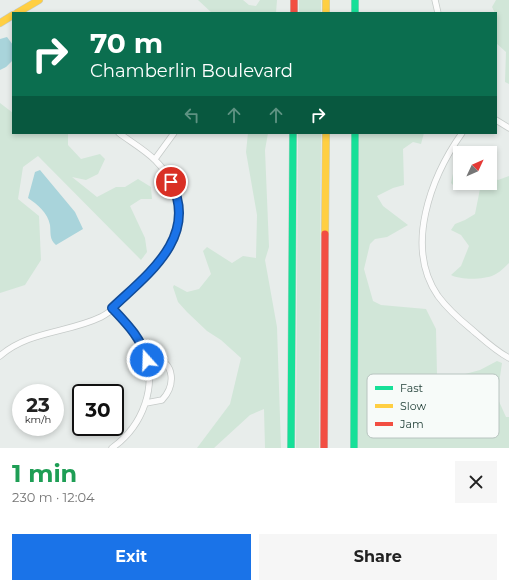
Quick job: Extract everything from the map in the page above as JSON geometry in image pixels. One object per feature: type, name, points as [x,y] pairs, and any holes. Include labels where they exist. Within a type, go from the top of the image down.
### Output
[{"type":"main road","points":[[19,12],[39,0]]},
{"type":"main road","points":[[294,0],[294,12]]},
{"type":"main road","points":[[326,0],[326,12]]},
{"type":"main road","points":[[355,0],[355,12]]},
{"type":"main road","points":[[0,23],[12,16]]},
{"type":"main road","points":[[291,448],[293,134]]},
{"type":"main road","points":[[324,448],[326,134]]},
{"type":"main road","points":[[354,448],[355,134]]},
{"type":"street","points":[[435,0],[438,12]]},
{"type":"street","points":[[497,121],[509,128]]},
{"type":"street","points":[[0,356],[7,350],[27,340],[96,319],[112,308],[162,259],[172,245],[176,235],[179,206],[175,190],[166,172],[155,159],[120,134]]},
{"type":"street","points":[[155,159],[173,134]]},
{"type":"street","points":[[461,134],[440,170],[432,189],[424,230],[425,266],[434,289],[446,306],[490,346],[509,358]]},
{"type":"street","points":[[112,308],[135,333],[144,349],[147,360],[149,388],[146,403],[129,433],[112,448]]},
{"type":"street","points":[[146,403],[162,400],[170,390],[172,383],[172,375],[164,363],[154,358],[147,360]]},
{"type":"green space","points":[[198,0],[243,0],[249,5],[256,6],[260,0],[277,0],[276,12],[211,12]]},
{"type":"green space","points":[[299,0],[321,0],[321,12],[299,12]]},
{"type":"green space","points":[[496,0],[509,0],[509,84],[505,82],[506,52],[497,44],[497,12],[494,12],[492,7]]},
{"type":"green space","points":[[0,103],[12,112],[12,134],[68,134],[68,145],[81,159],[100,154],[105,159],[98,174],[86,180],[72,177],[97,197],[116,187],[125,187],[138,179],[151,187],[152,199],[141,199],[130,206],[145,238],[147,252],[141,260],[38,156],[23,167],[18,199],[39,216],[41,260],[25,285],[0,293]]},
{"type":"green space","points":[[248,134],[268,134],[265,150],[269,247],[265,260],[277,327],[281,448],[265,448],[264,409],[250,415],[214,448],[197,448],[230,404],[241,358],[221,340],[207,331],[187,312],[178,302],[173,287],[174,285],[187,292],[199,289],[211,274],[203,251],[207,247],[232,263],[243,256],[256,258],[257,215],[246,152]]},
{"type":"green space","points":[[298,134],[321,134],[319,448],[296,448]]},
{"type":"green space","points":[[358,134],[424,134],[421,144],[413,142],[403,149],[404,185],[393,188],[377,196],[383,206],[408,225],[387,237],[375,239],[370,244],[364,269],[373,301],[381,305],[426,309],[436,329],[437,374],[367,374],[367,438],[499,438],[499,401],[506,417],[509,417],[509,448],[358,448]]},
{"type":"green space","points":[[453,174],[453,185],[451,183]]},
{"type":"green space","points":[[509,176],[509,263],[498,273],[489,277],[472,279],[455,277],[451,275],[461,266],[469,246],[461,235],[451,230],[455,224],[475,214],[480,190],[497,190],[497,180]]},
{"type":"green space","points":[[497,361],[502,363],[499,383],[499,374],[465,374],[480,370]]},
{"type":"water","points":[[7,37],[12,44],[12,61],[0,70],[0,39]]},
{"type":"water","points":[[40,170],[75,212],[83,229],[56,245],[51,238],[50,225],[45,213],[28,198],[35,172]]},
{"type":"traffic: fast","points":[[355,0],[355,12]]},
{"type":"traffic: fast","points":[[291,448],[293,134]]},
{"type":"traffic: fast","points":[[354,448],[355,134]]},
{"type":"traffic: slow","points":[[19,12],[39,0]]},
{"type":"traffic: slow","points":[[326,0],[326,12]]},
{"type":"traffic: slow","points":[[0,23],[12,16]]},
{"type":"traffic: slow","points":[[325,234],[326,134]]},
{"type":"traffic: jam","points":[[294,0],[294,12]]},
{"type":"traffic: jam","points":[[324,448],[325,234]]},
{"type":"route","points":[[147,360],[140,340],[112,308],[162,259],[172,245],[178,226],[179,206],[175,190],[171,182]]}]
